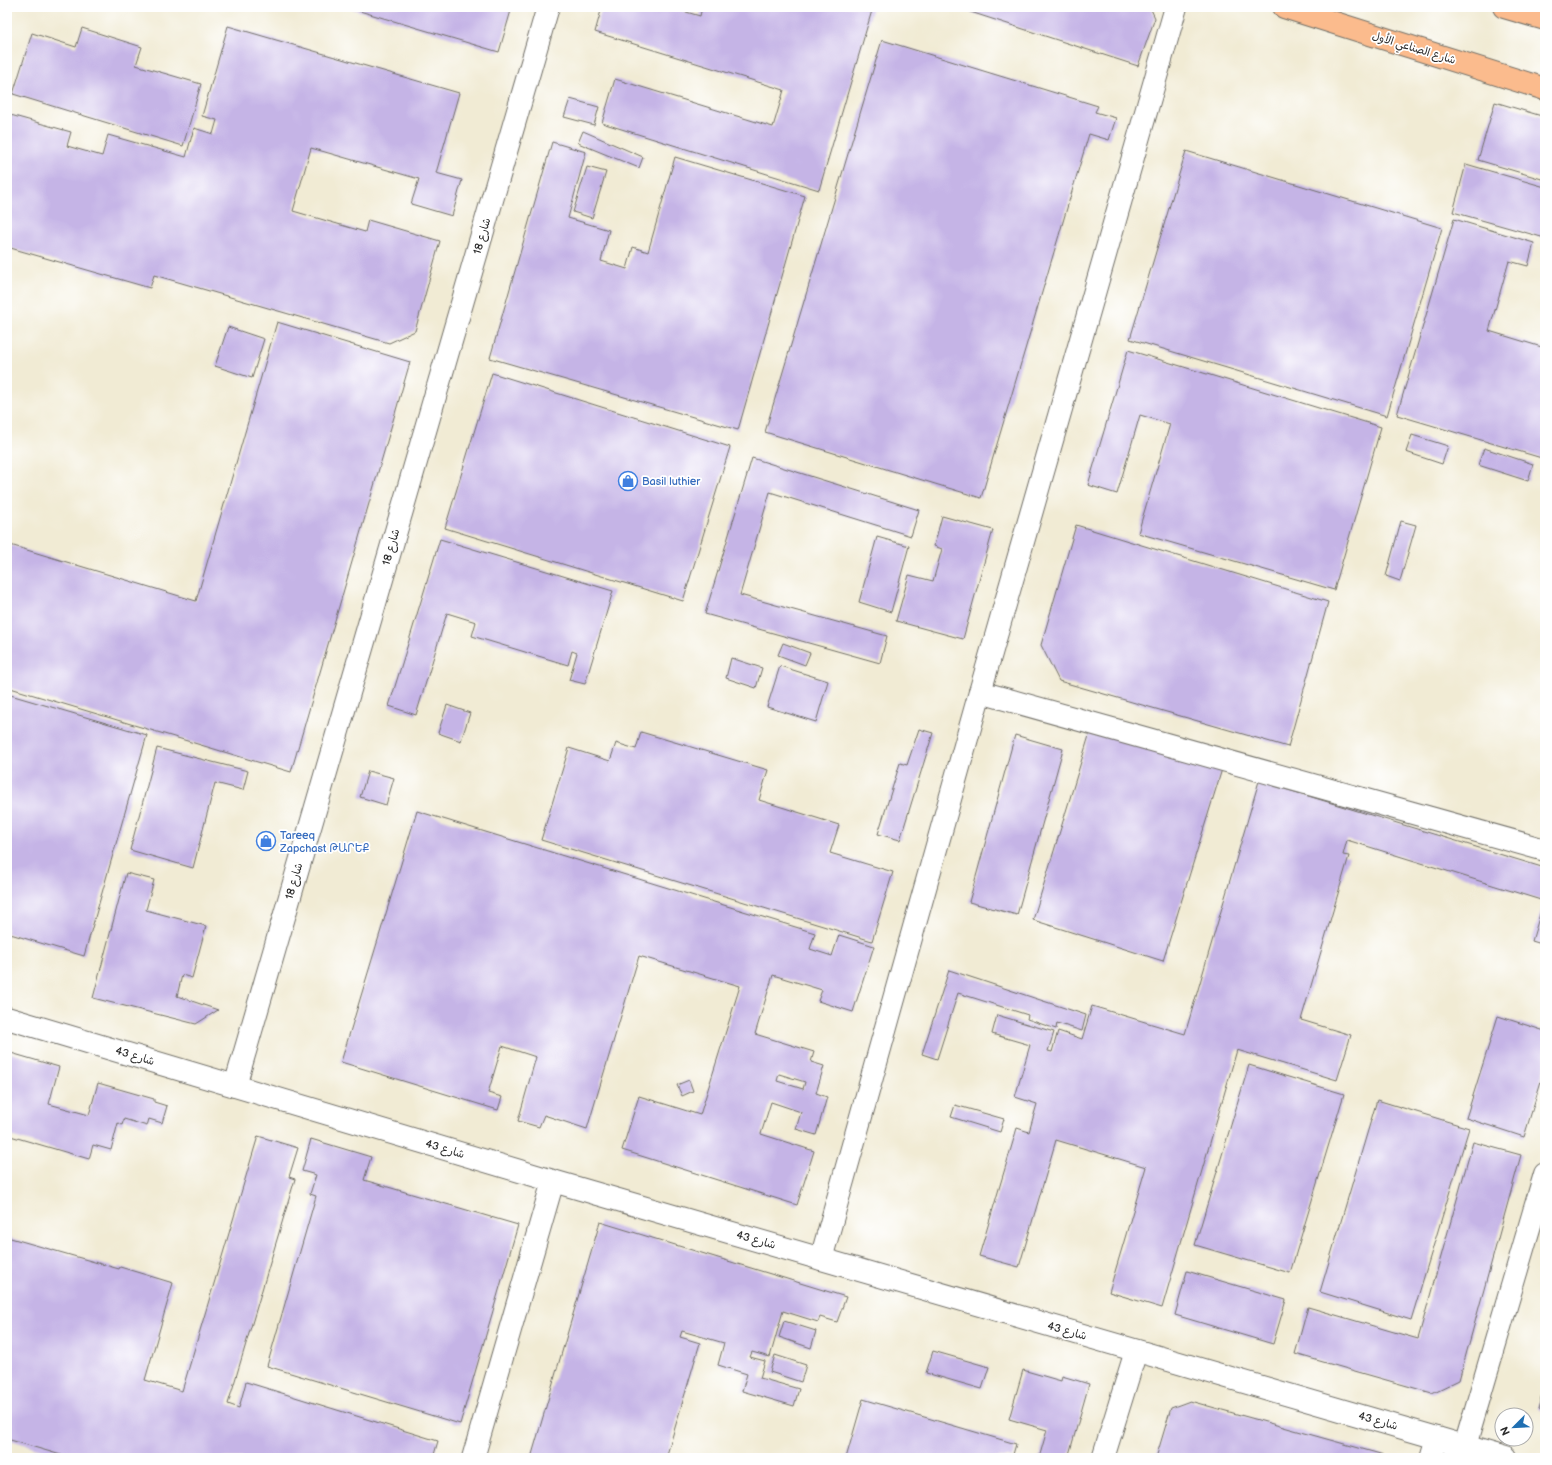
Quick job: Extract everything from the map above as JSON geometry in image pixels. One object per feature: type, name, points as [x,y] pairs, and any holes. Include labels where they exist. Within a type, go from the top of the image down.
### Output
[{"type":"main road","name":"شارع الصناعي الأول","points":[[1284,7],[1545,89]]},
{"type":"main road","points":[[1504,7],[1545,19]]},
{"type":"street","name":"شارع 18","points":[[235,1086],[548,7]]},
{"type":"street","points":[[821,1259],[980,692],[1176,7]]},
{"type":"street","points":[[980,692],[1545,850]]},
{"type":"street","name":"شارع 43","points":[[7,1018],[553,1181],[1136,1351],[1434,1448],[1465,1446],[1506,1458]]},
{"type":"street","points":[[1465,1446],[1545,1174]]},
{"type":"street","points":[[473,1458],[553,1181]]},
{"type":"street","points":[[1103,1458],[1136,1351]]},
{"type":"building","points":[[346,7],[512,7],[499,52]]},
{"type":"building","points":[[602,7],[669,7],[700,16],[702,7],[873,7],[819,190],[602,123],[615,79],[773,127],[784,90],[595,32]]},
{"type":"building","points":[[955,7],[1150,7],[1155,18],[1138,66]]},
{"type":"building","points":[[228,26],[459,93],[436,173],[462,180],[452,216],[411,204],[419,179],[311,148],[293,211],[365,232],[368,220],[440,241],[415,331],[389,343],[154,275],[150,288],[7,247],[7,114],[71,132],[67,146],[102,156],[108,135],[186,157],[194,128],[213,134],[217,120],[202,116]]},
{"type":"building","points":[[82,28],[142,47],[136,65],[201,84],[183,146],[13,94],[32,33],[76,47]]},
{"type":"building","points":[[882,40],[1098,106],[1095,112],[1116,118],[1109,140],[1089,134],[981,498],[765,432]]},
{"type":"building","points":[[570,99],[599,107],[594,125],[564,117]]},
{"type":"building","points":[[1495,102],[1545,117],[1545,180],[1478,160]]},
{"type":"building","points":[[583,131],[643,157],[639,168],[578,143]]},
{"type":"building","points":[[552,142],[586,152],[568,218],[609,230],[601,261],[627,269],[633,247],[648,252],[675,157],[805,196],[738,430],[490,358]]},
{"type":"building","points":[[1186,151],[1442,228],[1387,416],[1130,339]]},
{"type":"building","points":[[1466,164],[1545,187],[1545,238],[1453,212]]},
{"type":"building","points":[[587,167],[606,172],[592,218],[573,212]]},
{"type":"building","points":[[1454,219],[1534,243],[1528,266],[1509,261],[1489,331],[1545,348],[1545,459],[1397,415]]},
{"type":"building","points":[[277,322],[410,362],[291,772],[7,687],[7,544],[196,601]]},
{"type":"building","points":[[228,327],[264,339],[252,378],[215,366]]},
{"type":"building","points":[[1128,350],[1381,427],[1334,590],[1138,533],[1170,424],[1140,415],[1117,494],[1088,485]]},
{"type":"building","points":[[492,373],[730,447],[683,601],[445,528]]},
{"type":"building","points":[[1412,435],[1448,446],[1442,464],[1406,452]]},
{"type":"building","points":[[1484,448],[1533,464],[1528,481],[1478,465]]},
{"type":"building","points":[[752,458],[919,510],[911,536],[770,492],[740,595],[887,636],[880,663],[705,614]]},
{"type":"building","points":[[942,516],[993,530],[963,639],[896,621],[909,575],[933,581],[942,549],[934,546]]},
{"type":"building","points":[[1401,521],[1416,525],[1400,581],[1386,576]]},
{"type":"building","points":[[1076,525],[1328,602],[1288,747],[1059,681],[1041,645]]},
{"type":"building","points":[[877,537],[909,546],[891,612],[859,602]]},
{"type":"building","points":[[440,539],[613,591],[585,684],[569,680],[577,653],[572,651],[568,665],[472,636],[476,622],[447,613],[416,715],[389,706]]},
{"type":"building","points":[[783,643],[810,653],[805,665],[778,655]]},
{"type":"building","points":[[731,658],[762,668],[756,688],[726,678]]},
{"type":"building","points":[[780,666],[828,681],[816,722],[767,707]]},
{"type":"building","points":[[7,694],[147,735],[84,956],[7,933]]},
{"type":"building","points":[[447,705],[470,713],[461,741],[438,733]]},
{"type":"building","points":[[919,729],[933,733],[900,840],[878,834],[900,763],[907,765]]},
{"type":"building","points":[[1091,729],[1222,769],[1163,961],[1033,920]]},
{"type":"building","points":[[641,732],[768,770],[759,800],[839,825],[830,853],[893,872],[872,941],[541,840],[569,748],[610,761],[616,743],[636,749]]},
{"type":"building","points":[[1015,735],[1063,749],[1017,915],[969,902]]},
{"type":"building","points":[[157,748],[248,771],[243,790],[215,783],[193,868],[130,850]]},
{"type":"building","points":[[368,771],[394,778],[386,805],[360,797]]},
{"type":"building","points":[[1259,781],[1545,868],[1545,945],[1532,941],[1544,901],[1347,840],[1343,855],[1349,856],[1301,1020],[1351,1035],[1337,1080],[1237,1050],[1162,1308],[1109,1292],[1146,1167],[1056,1140],[1019,1267],[979,1256],[1017,1128],[1029,1132],[1037,1104],[1015,1097],[1030,1045],[992,1034],[997,1015],[1054,1032],[1048,1051],[1052,1052],[1058,1031],[1082,1039],[1092,1006],[1185,1034]]},
{"type":"building","points":[[417,811],[815,933],[810,949],[832,956],[839,935],[874,946],[853,1012],[818,1001],[822,990],[773,975],[755,1034],[814,1052],[811,1062],[824,1066],[816,1093],[827,1097],[816,1135],[796,1129],[801,1112],[771,1102],[761,1134],[814,1151],[797,1205],[622,1150],[639,1096],[700,1115],[740,986],[639,956],[587,1129],[544,1115],[539,1127],[518,1121],[536,1057],[502,1046],[488,1093],[502,1097],[498,1110],[341,1062]],"holes":[[[779,1074],[805,1082],[803,1089],[777,1081]]]},
{"type":"building","points":[[126,873],[154,880],[146,910],[206,926],[192,978],[182,975],[177,996],[218,1010],[196,1024],[93,998]]},
{"type":"building","points":[[949,970],[1086,1015],[1082,1031],[1057,1023],[1056,1029],[1027,1019],[1028,1015],[958,993],[937,1059],[922,1054]]},
{"type":"building","points":[[1498,1016],[1545,1031],[1545,1068],[1524,1137],[1466,1118]]},
{"type":"building","points":[[11,1053],[59,1067],[49,1104],[89,1115],[98,1083],[154,1099],[154,1102],[167,1106],[162,1123],[149,1119],[147,1126],[124,1119],[122,1125],[118,1123],[111,1150],[93,1145],[89,1159],[7,1135],[7,1067]]},
{"type":"building","points":[[1249,1065],[1344,1094],[1290,1273],[1195,1245]]},
{"type":"building","points":[[689,1080],[693,1091],[682,1096],[677,1085]]},
{"type":"building","points":[[1377,1100],[1469,1128],[1411,1320],[1320,1292]]},
{"type":"building","points":[[955,1105],[1004,1119],[1000,1132],[951,1117]]},
{"type":"building","points":[[258,1136],[298,1148],[289,1177],[295,1179],[228,1404],[239,1408],[246,1382],[438,1441],[433,1458],[71,1458],[7,1439],[7,1237],[119,1269],[120,1267],[173,1283],[145,1380],[182,1391]]},
{"type":"building","points":[[311,1139],[371,1157],[364,1180],[518,1225],[460,1424],[267,1366],[316,1196],[310,1194],[316,1175],[302,1171]]},
{"type":"building","points":[[1473,1142],[1521,1155],[1459,1380],[1432,1393],[1295,1354],[1308,1307],[1418,1339]]},
{"type":"building","points":[[600,1222],[846,1297],[837,1322],[820,1317],[818,1322],[783,1311],[770,1357],[752,1352],[750,1357],[765,1361],[760,1378],[799,1389],[794,1406],[742,1391],[747,1374],[718,1365],[724,1343],[682,1331],[680,1337],[700,1343],[666,1458],[531,1458]]},
{"type":"building","points":[[1187,1271],[1286,1300],[1273,1344],[1175,1315]]},
{"type":"building","points":[[784,1321],[816,1331],[811,1348],[779,1337]]},
{"type":"building","points":[[933,1351],[989,1367],[982,1389],[926,1373]]},
{"type":"building","points":[[775,1355],[806,1365],[801,1382],[770,1372]]},
{"type":"building","points":[[1023,1370],[1061,1381],[1062,1376],[1089,1384],[1068,1458],[1039,1458],[1047,1430],[1009,1419]]},
{"type":"building","points":[[1545,1384],[1545,1412],[1538,1409]]},
{"type":"building","points":[[863,1399],[1016,1444],[1012,1458],[846,1458]]},
{"type":"building","points":[[1190,1401],[1384,1455],[1383,1458],[1156,1458],[1171,1408]]},
{"type":"place","name":"Basil luthier","points":[[628,481]]},
{"type":"place","name":"Tareeq Zapchast ԹԱՐԵՔ","points":[[266,841]]}]
